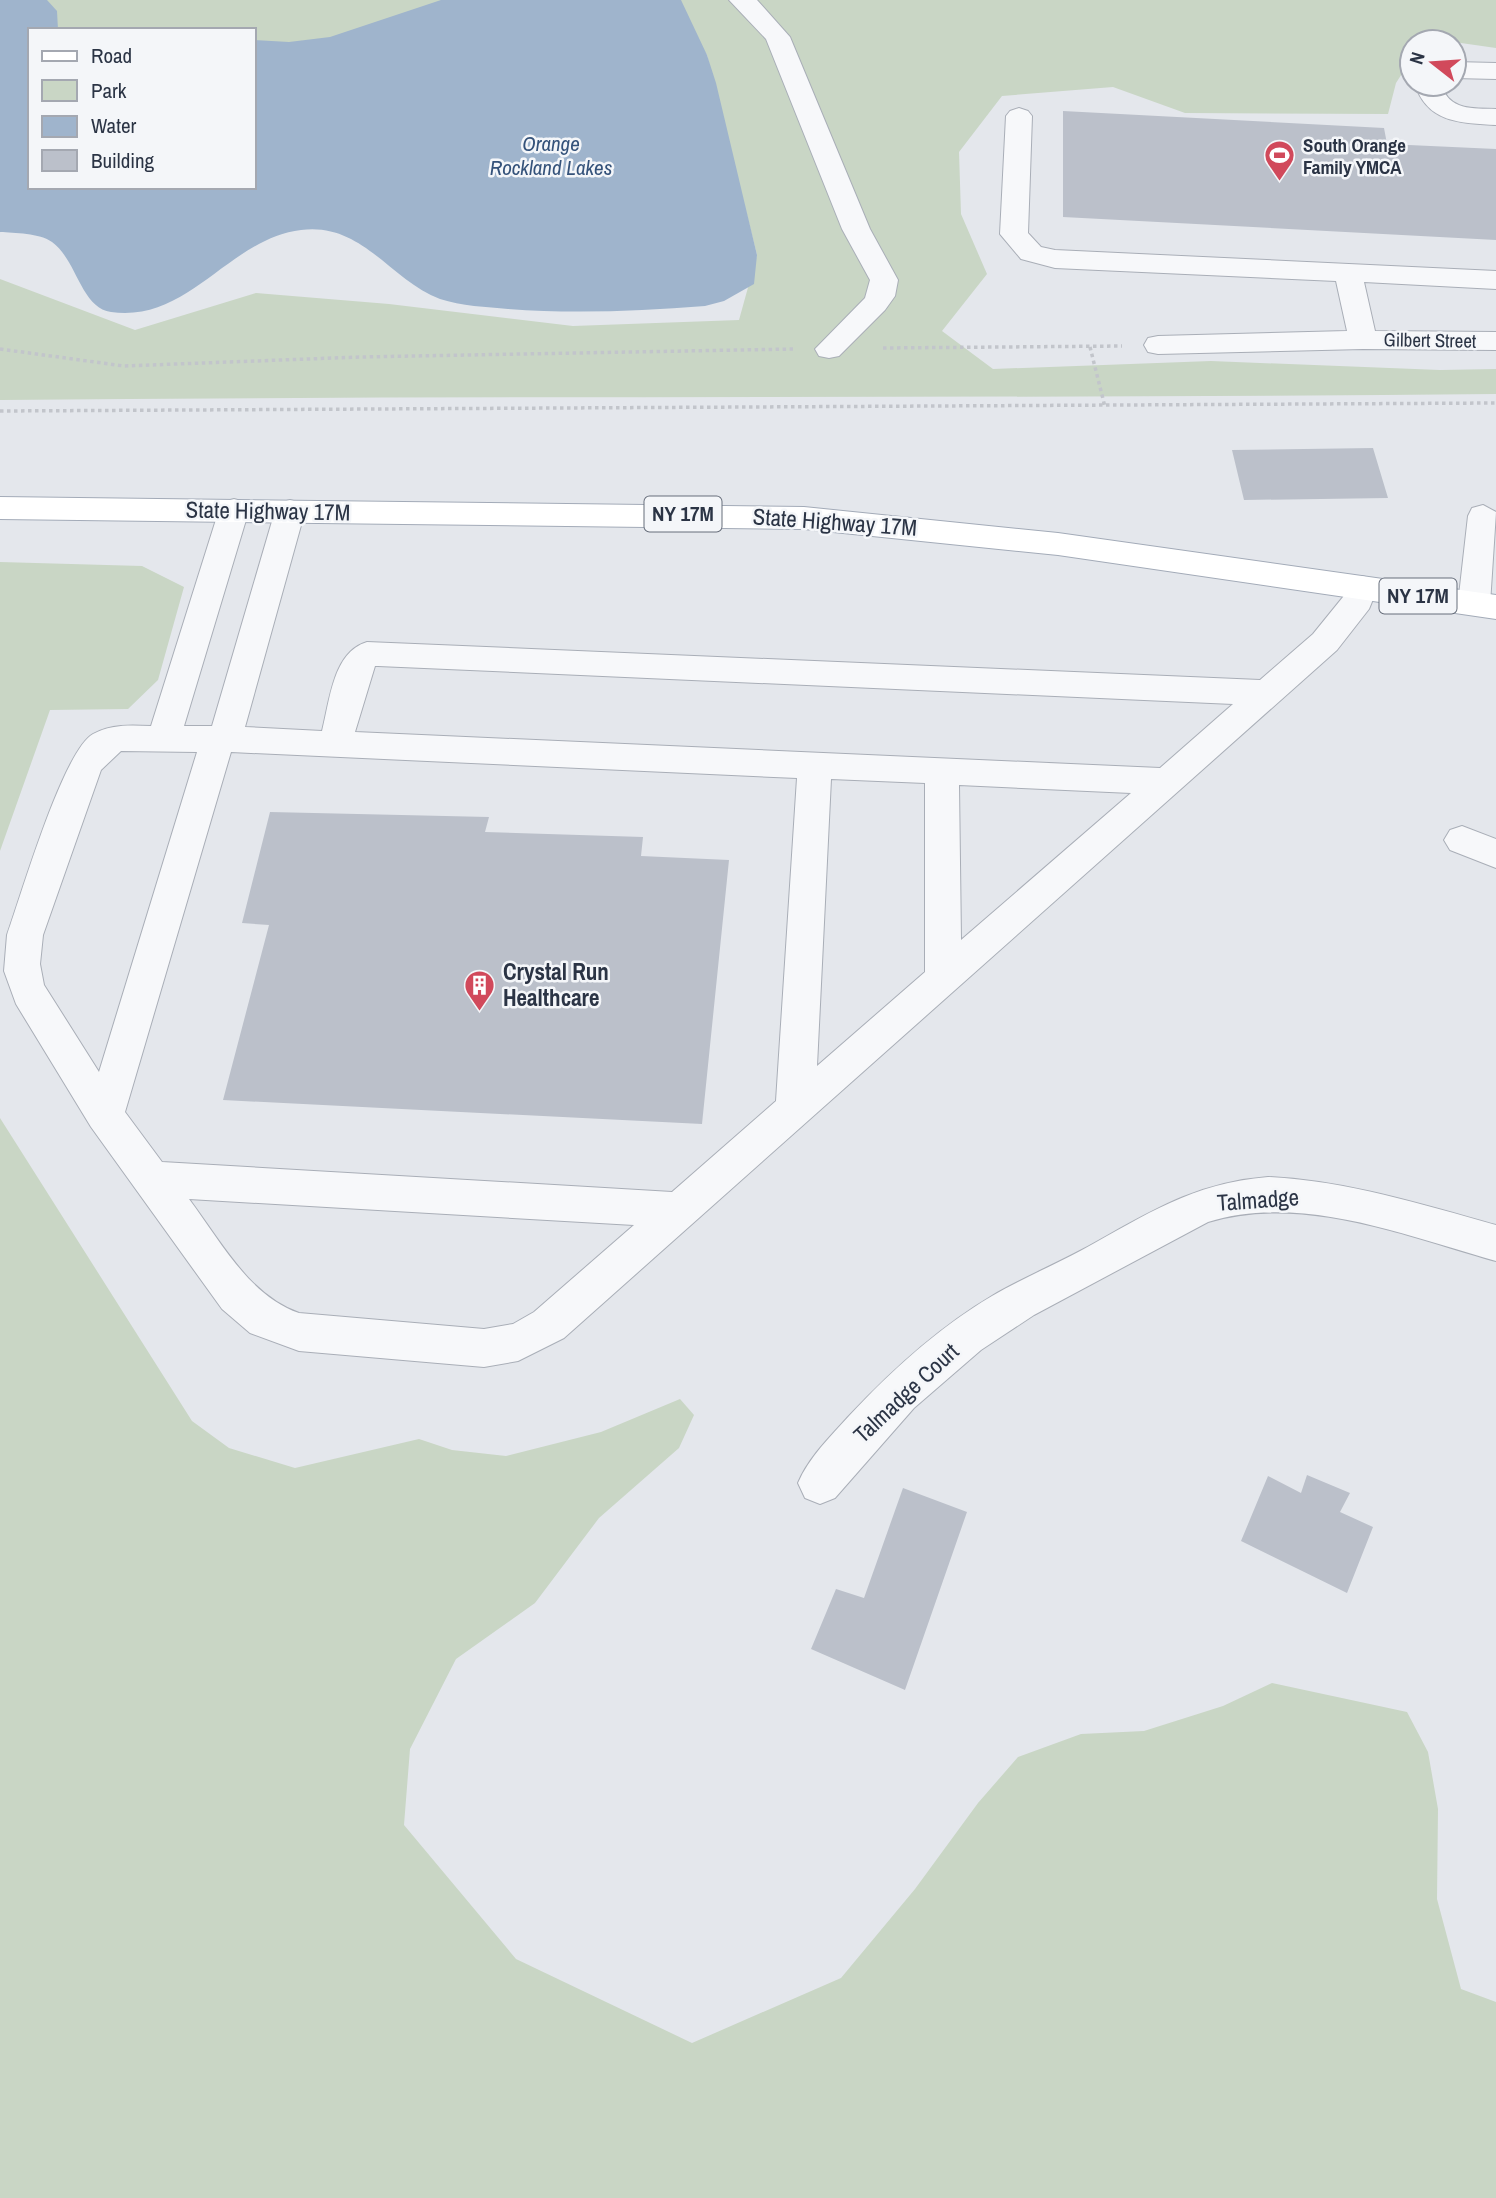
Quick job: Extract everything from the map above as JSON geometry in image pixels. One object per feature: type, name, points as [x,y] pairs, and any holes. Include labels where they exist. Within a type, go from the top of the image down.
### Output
[{"type":"main road","name":"State Highway 17M","points":[[0,508],[804,518],[1058,544],[1485,606]]},
{"type":"street","points":[[741,0],[757,12],[778,37],[856,229],[884,280],[881,296],[876,303],[829,349]]},
{"type":"street","points":[[1468,70],[1496,71]]},
{"type":"street","points":[[1432,98],[1442,110],[1496,117]]},
{"type":"street","points":[[1019,116],[1014,234],[1022,247],[1031,253],[1055,259],[1496,280]]},
{"type":"street","points":[[1348,274],[1363,340]]},
{"type":"street","name":"Gilbert Street","points":[[1158,345],[1363,340],[1496,341]]},
{"type":"street","points":[[164,737],[234,510]]},
{"type":"street","points":[[106,1115],[290,511]]},
{"type":"street","points":[[1483,516],[1485,606]]},
{"type":"street","points":[[1166,781],[164,737],[118,738],[103,744],[92,753],[25,935],[20,958],[23,979],[29,993],[106,1115],[151,1179],[237,1296],[265,1320],[282,1329],[484,1348],[509,1347],[530,1339],[795,1110],[1268,693],[1325,642],[1358,601],[1362,587]]},
{"type":"street","points":[[335,745],[357,663],[367,654],[1268,693]]},
{"type":"street","points":[[795,1110],[815,766]]},
{"type":"street","points":[[942,772],[943,980]]},
{"type":"street","points":[[1462,840],[1496,854]]},
{"type":"street","points":[[151,1179],[679,1210]]},
{"type":"street","name":"Talmadge","points":[[1037,1292],[1107,1257],[1157,1226],[1202,1205],[1238,1197],[1307,1196],[1496,1243]]},
{"type":"street","name":"Talmadge Court","points":[[820,1483],[869,1422],[932,1362],[991,1318],[1037,1292]]},
{"type":"path","points":[[0,349],[124,366],[387,356],[1158,345]]},
{"type":"path","points":[[1090,347],[1105,408]]},
{"type":"path","points":[[0,411],[376,407],[1105,408],[1496,403]]},
{"type":"green space","points":[[12,0],[485,0],[323,49],[256,48],[256,28],[55,28]]},
{"type":"green space","points":[[672,0],[1496,0],[1496,48],[1468,44],[1468,28],[1398,28],[1398,80],[1388,114],[1185,113],[1113,87],[1002,96],[959,152],[961,214],[987,274],[942,331],[993,369],[1211,361],[1440,370],[1496,369],[1496,394],[0,400],[0,279],[135,330],[256,293],[389,304],[573,326],[739,320],[757,255],[707,55]]},
{"type":"green space","points":[[0,562],[142,566],[184,587],[158,680],[128,709],[50,710],[0,851]]},
{"type":"green space","points":[[0,1118],[192,1421],[229,1448],[295,1468],[419,1439],[452,1450],[506,1456],[601,1432],[680,1399],[694,1415],[679,1448],[599,1518],[535,1603],[456,1659],[410,1749],[404,1825],[516,1959],[692,2043],[841,1978],[915,1889],[978,1803],[1018,1757],[1081,1734],[1144,1731],[1223,1706],[1272,1683],[1407,1712],[1428,1752],[1438,1809],[1437,1899],[1461,1989],[1496,2002],[1496,2198],[0,2198]]},
{"type":"water","name":"Orange Rockland Lakes","points":[[0,0],[47,0],[57,11],[58,28],[28,28],[28,189],[256,189],[256,40],[289,42],[330,37],[441,0],[681,0],[707,55],[716,83],[757,255],[754,284],[724,301],[705,306],[582,312],[533,311],[474,306],[440,299],[406,279],[359,243],[322,230],[301,230],[275,237],[251,248],[186,293],[163,305],[139,312],[111,312],[101,309],[93,302],[68,260],[52,242],[34,235],[0,232]]},
{"type":"building","name":"South Orange Family YMCA","points":[[1063,111],[1384,128],[1387,144],[1496,149],[1496,240],[1063,217]]},
{"type":"building","points":[[1373,448],[1388,498],[1244,500],[1232,450]]},
{"type":"building","name":"Crystal Run Healthcare","points":[[270,812],[489,817],[485,832],[643,837],[641,856],[729,860],[702,1124],[223,1100],[269,925],[242,923]]},
{"type":"building","points":[[1307,1475],[1350,1493],[1340,1512],[1373,1527],[1347,1593],[1241,1541],[1268,1476],[1301,1493]]},
{"type":"building","points":[[903,1488],[967,1512],[905,1690],[811,1649],[836,1589],[864,1598]]},
{"type":"place","name":"South Orange Family YMCA","points":[[1280,183]]},
{"type":"place","name":"Crystal Run Healthcare","points":[[480,1012]]}]
